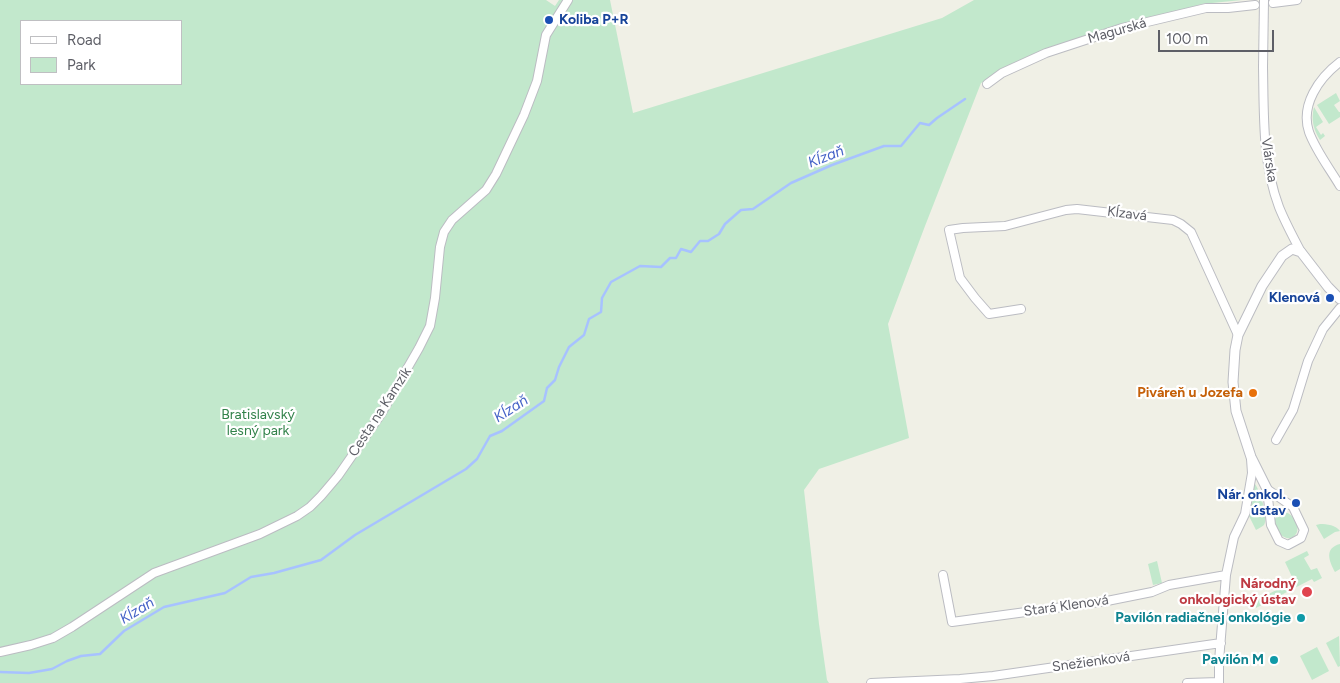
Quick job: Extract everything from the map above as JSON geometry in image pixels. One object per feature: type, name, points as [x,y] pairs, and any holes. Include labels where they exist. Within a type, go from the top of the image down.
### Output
[{"type":"street","name":"Cesta na Kamzík","points":[[0,652],[53,638],[72,628],[154,573],[260,534],[297,516],[321,496],[338,476],[381,414],[420,348],[430,326],[440,247],[444,232],[452,220],[486,190],[496,174],[524,115],[537,81],[546,35],[568,0]]},
{"type":"street","name":"Vlárska","points":[[1264,0],[1264,125],[1272,184],[1280,207],[1301,252],[1328,287],[1340,299]]},
{"type":"street","points":[[1272,3],[1297,0]]},
{"type":"street","name":"Magurská","points":[[987,84],[1002,73],[1046,53],[1122,28],[1206,8],[1256,5]]},
{"type":"street","points":[[1340,62],[1315,90],[1310,101],[1307,116],[1308,128],[1314,143],[1340,186]]},
{"type":"street","name":"Kĺzavá","points":[[1021,309],[989,314],[960,278],[948,230],[1005,226],[1066,210],[1077,209],[1173,220],[1182,224],[1191,232],[1238,335]]},
{"type":"street","points":[[1267,489],[1293,507],[1304,530],[1301,538],[1288,546],[1279,541],[1271,525],[1267,489],[1251,457],[1237,416],[1233,370],[1238,335],[1262,286],[1282,256],[1292,249],[1301,252]]},
{"type":"street","points":[[1276,440],[1292,410],[1308,361],[1323,329],[1340,308]]},
{"type":"street","points":[[1187,683],[1219,683],[1226,575],[1234,536],[1245,514],[1252,473],[1251,457]]},
{"type":"street","name":"Stará Klenová","points":[[943,575],[952,622],[1107,601],[1152,592],[1170,585],[1226,575]]},
{"type":"street","name":"Snežienková","points":[[871,683],[993,676],[1221,643]]},
{"type":"green space","name":"Bratislavský lesný park","points":[[0,0],[546,0],[555,6],[559,0],[610,0],[633,113],[942,18],[974,0],[1242,0],[1202,4],[1044,52],[981,83],[888,324],[909,438],[819,469],[804,490],[819,624],[829,683],[0,683]]},
{"type":"green space","points":[[1336,93],[1340,101],[1334,105],[1340,112],[1340,117],[1329,124],[1317,105]]},
{"type":"green space","points":[[1314,107],[1323,122],[1316,127],[1321,135],[1323,133],[1325,136],[1320,140],[1313,124]]},
{"type":"green space","points":[[1255,484],[1265,511],[1264,525],[1256,530],[1249,516]]},
{"type":"green space","points":[[1283,512],[1289,514],[1296,522],[1298,529],[1293,537],[1283,536],[1275,527],[1274,522],[1277,516]]},
{"type":"green space","points":[[1316,525],[1334,526],[1340,531],[1324,539]]},
{"type":"green space","points":[[1340,544],[1340,569],[1335,572],[1329,555],[1335,546]]},
{"type":"green space","points":[[1307,551],[1309,555],[1304,558],[1311,570],[1317,568],[1322,578],[1314,582],[1312,579],[1256,608],[1255,601],[1294,581],[1285,562]]},
{"type":"green space","points":[[1157,561],[1162,583],[1153,585],[1148,564]]},
{"type":"green space","points":[[1339,636],[1340,666],[1338,667],[1326,643]]},
{"type":"green space","points":[[1317,647],[1329,671],[1312,680],[1300,656]]},
{"type":"waterway","name":"Kĺzaň","points":[[0,672],[29,673],[52,669],[81,656],[100,654],[124,631],[164,607],[225,593],[251,577],[274,573],[321,560],[355,535],[466,469],[477,459],[490,436],[502,431],[544,401],[547,388],[555,380],[569,347],[584,335],[589,319],[601,312],[602,298],[611,282],[640,266],[661,267],[670,258],[676,258],[681,249],[691,252],[700,241],[708,241],[719,234],[725,224],[741,210],[753,209],[791,183],[832,165],[884,146],[901,146],[920,123],[929,125],[965,99]]},
{"type":"place","name":"Koliba P+R","points":[[549,20]]},
{"type":"place","name":"Klenová","points":[[1330,298]]},
{"type":"place","name":"Piváreň u Jozefa","points":[[1253,393]]},
{"type":"place","name":"Nár. onkol. ústav","points":[[1296,503]]},
{"type":"place","name":"Národný onkologický ústav","points":[[1307,592]]},
{"type":"place","name":"Pavilón radiačnej onkológie","points":[[1301,618]]},
{"type":"place","name":"Pavilón M","points":[[1274,660]]}]
